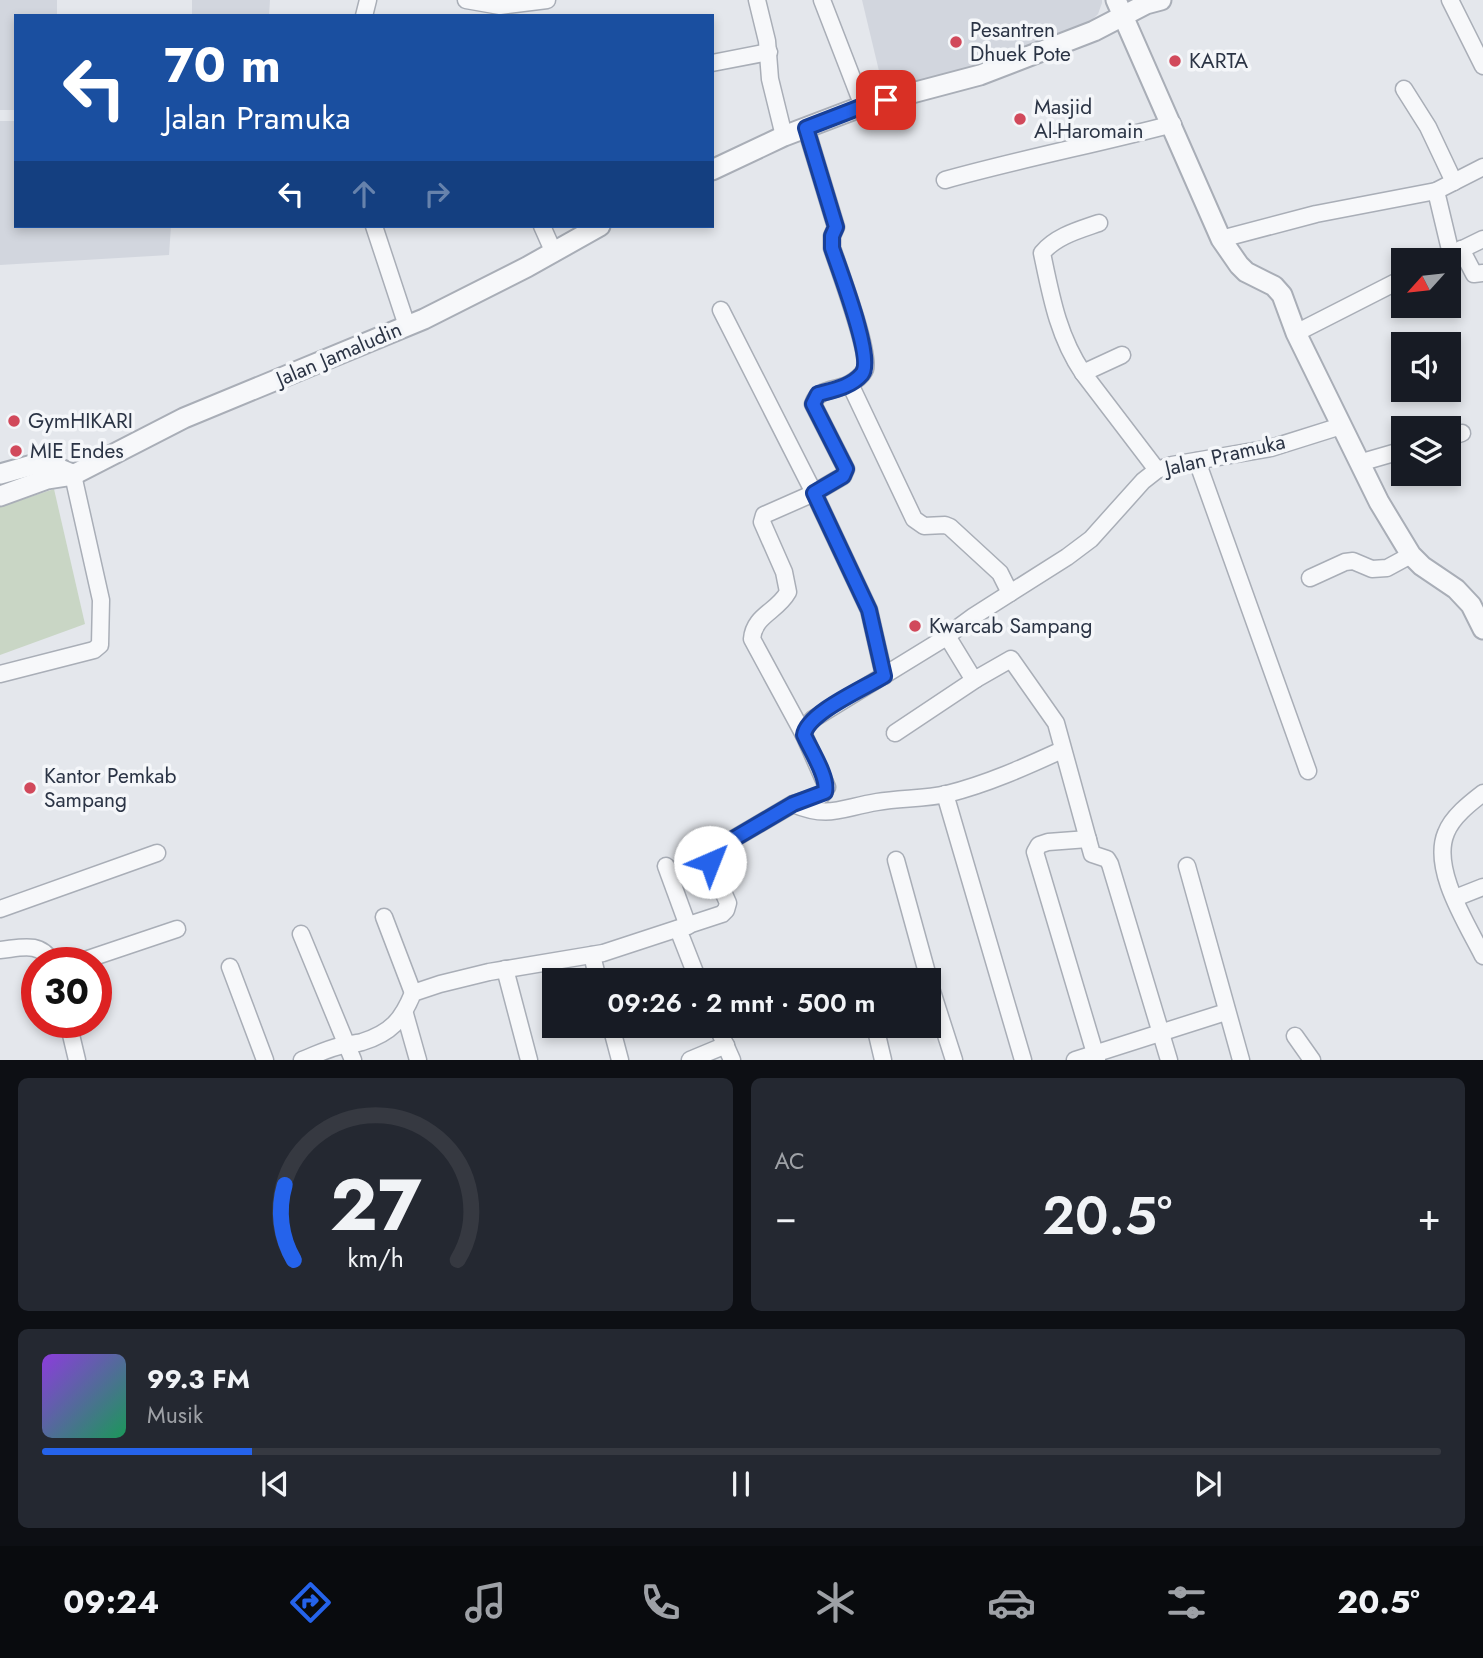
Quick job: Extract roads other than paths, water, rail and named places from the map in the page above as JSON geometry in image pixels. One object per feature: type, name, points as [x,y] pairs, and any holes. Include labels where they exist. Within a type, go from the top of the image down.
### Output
[{"type":"street","points":[[466,0],[499,6],[547,0]]},
{"type":"street","points":[[757,0],[769,52],[770,79],[784,136]]},
{"type":"street","points":[[822,0],[863,106]]},
{"type":"street","points":[[714,169],[784,136],[863,106],[980,75],[1094,31],[1120,8],[1161,0]]},
{"type":"street","points":[[1450,0],[1483,66]]},
{"type":"street","points":[[1120,8],[1221,239],[1239,265],[1274,286],[1282,295],[1296,334],[1359,463],[1411,555],[1422,566],[1456,589],[1480,617]]},
{"type":"street","points":[[714,63],[769,52]]},
{"type":"street","points":[[1404,89],[1428,127],[1454,182]]},
{"type":"street","points":[[945,180],[1173,124]]},
{"type":"street","points":[[413,993],[505,969],[592,955],[722,914],[727,906],[710,862],[713,851],[793,804],[822,795],[827,787],[804,735],[752,639],[752,631],[760,619],[781,604],[788,592],[784,572],[762,522],[764,515],[814,493],[843,476],[846,469],[813,404],[814,399],[818,394],[850,384],[866,367],[859,331],[832,248],[832,236],[836,227],[806,128]]},
{"type":"street","points":[[1221,239],[1316,215],[1436,191],[1483,167]]},
{"type":"street","points":[[1436,191],[1448,248]]},
{"type":"street","points":[[1099,223],[1069,234],[1048,246],[1042,253],[1060,332],[1083,373],[1157,470]]},
{"type":"street","points":[[375,228],[407,326]]},
{"type":"street","points":[[543,228],[554,253]]},
{"type":"street","name":"Jalan Jamaludin","points":[[0,496],[47,479],[73,475],[184,418],[407,326],[554,253],[597,228]]},
{"type":"street","points":[[1461,250],[1483,239]]},
{"type":"street","points":[[1461,264],[1474,274],[1483,273]]},
{"type":"street","points":[[1296,334],[1391,285]]},
{"type":"street","points":[[720,310],[814,493],[869,610],[884,676]]},
{"type":"street","points":[[1083,373],[1122,355]]},
{"type":"street","points":[[850,384],[915,519],[924,526],[950,527],[1000,573],[1010,593]]},
{"type":"street","name":"Jalan Pramuka","points":[[804,735],[805,728],[813,719],[947,636],[1091,539],[1143,481],[1157,470],[1271,448],[1341,426]]},
{"type":"street","points":[[1359,463],[1391,454]]},
{"type":"street","points":[[1197,461],[1308,771]]},
{"type":"street","points":[[0,474],[43,462],[73,475],[101,600],[100,645],[94,650],[0,674]]},
{"type":"street","points":[[1310,578],[1345,562],[1353,561],[1372,569],[1387,568],[1411,555]]},
{"type":"street","points":[[947,636],[972,677],[976,679]]},
{"type":"street","points":[[895,733],[1011,659],[1056,723],[1092,854],[1107,859],[1110,864],[1169,1059]]},
{"type":"street","points":[[793,804],[810,811],[827,812],[878,802],[945,794],[1022,768],[1062,750]]},
{"type":"street","points":[[1483,793],[1458,815],[1447,830],[1442,843],[1448,886],[1483,956]]},
{"type":"street","points":[[945,794],[1023,1059]]},
{"type":"street","points":[[1088,839],[1048,842],[1039,845],[1035,852],[1096,1056]]},
{"type":"street","points":[[0,909],[157,853]]},
{"type":"street","points":[[896,860],[925,968]]},
{"type":"street","points":[[666,866],[695,968]]},
{"type":"street","points":[[1187,866],[1241,1059]]},
{"type":"street","points":[[1455,898],[1483,887]]},
{"type":"street","points":[[302,1059],[350,1052],[395,1025],[405,1014],[413,993],[384,917]]},
{"type":"street","points":[[112,951],[177,929]]},
{"type":"street","points":[[301,934],[350,1052]]},
{"type":"street","points":[[0,950],[21,949]]},
{"type":"street","points":[[592,955],[595,968]]},
{"type":"street","points":[[230,967],[265,1059]]},
{"type":"street","points":[[505,969],[528,1059]]},
{"type":"street","points":[[1075,1059],[1096,1056],[1226,1012]]},
{"type":"street","points":[[405,1014],[418,1059]]},
{"type":"street","points":[[941,1018],[954,1059]]},
{"type":"street","points":[[1295,1036],[1312,1059]]},
{"type":"street","points":[[72,1038],[77,1059]]},
{"type":"street","points":[[614,1038],[620,1059]]},
{"type":"street","points":[[878,1038],[883,1059]]},
{"type":"street","points":[[690,1059],[729,1052]]},
{"type":"place","name":"Pesantren Dhuek Pote","points":[[956,42]]},
{"type":"place","name":"KARTA","points":[[1175,61]]},
{"type":"place","name":"Masjid Al-Haromain","points":[[1020,119]]},
{"type":"place","name":"GymHIKARI","points":[[14,421]]},
{"type":"place","name":"MIE Endes","points":[[16,451]]},
{"type":"place","name":"Kwarcab Sampang","points":[[915,626]]},
{"type":"place","name":"Kantor Pemkab Sampang","points":[[30,788]]}]
